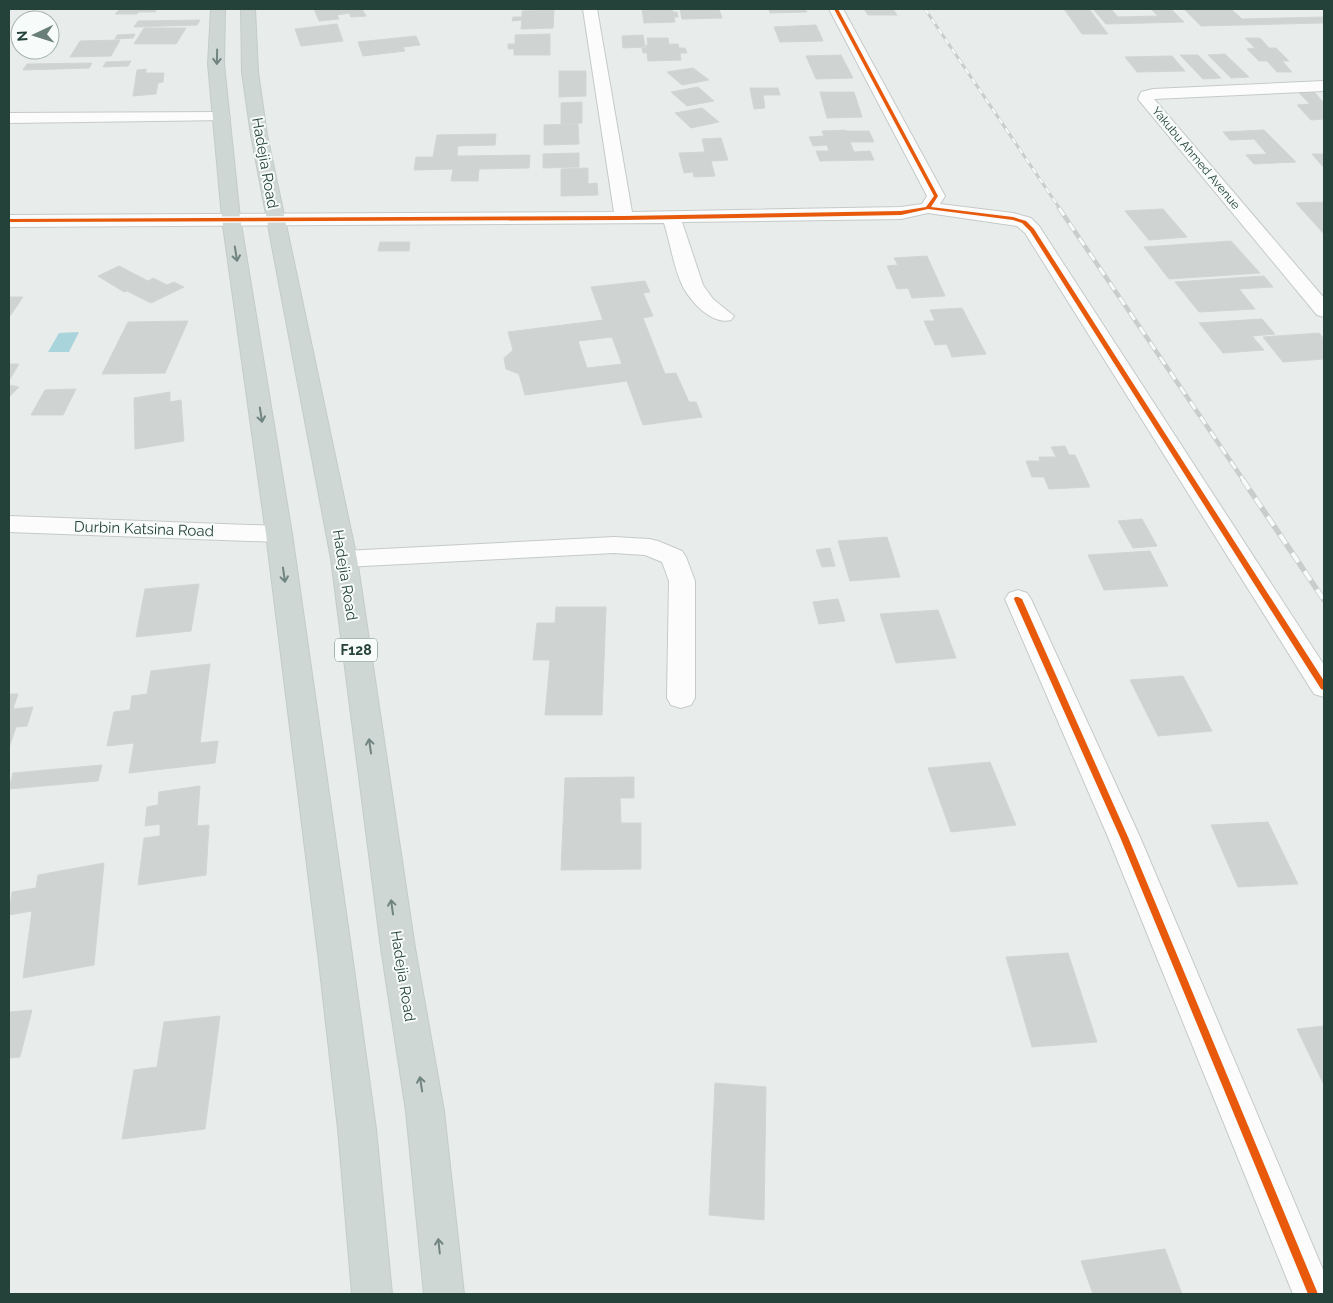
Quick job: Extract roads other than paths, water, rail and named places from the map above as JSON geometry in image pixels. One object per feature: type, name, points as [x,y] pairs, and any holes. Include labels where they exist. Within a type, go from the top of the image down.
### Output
[{"type":"main road","points":[[218,9],[216,64],[231,218],[279,534],[357,1129],[372,1294]]},
{"type":"main road","name":"Hadejia Road","points":[[248,9],[250,72],[275,218],[344,559],[398,948],[425,1111],[444,1294]]},
{"type":"street","points":[[590,9],[624,218]]},
{"type":"street","points":[[836,9],[936,196],[928,208]]},
{"type":"street","name":"Yakubu Ahmed Avenue","points":[[1324,86],[1153,94],[1147,96],[1146,99],[1324,311]]},
{"type":"street","points":[[9,118],[222,116]]},
{"type":"street","points":[[9,221],[231,218],[624,218],[901,213],[928,208],[1024,222],[1032,230],[1324,687]]},
{"type":"street","points":[[671,217],[693,286],[706,304],[724,316]]},
{"type":"street","name":"Durbin Katsina Road","points":[[9,524],[279,534]]},
{"type":"street","points":[[344,559],[614,545],[649,547],[673,557],[682,581],[681,698]]},
{"type":"street","points":[[1018,599],[1124,836],[1313,1294]]},
{"type":"water","points":[[79,332],[69,352],[48,352],[59,333]]},
{"type":"railway","points":[[925,9],[1060,209]]},
{"type":"railway","points":[[1059,208],[1244,481]]},
{"type":"railway","points":[[1243,480],[1324,600]]}]
